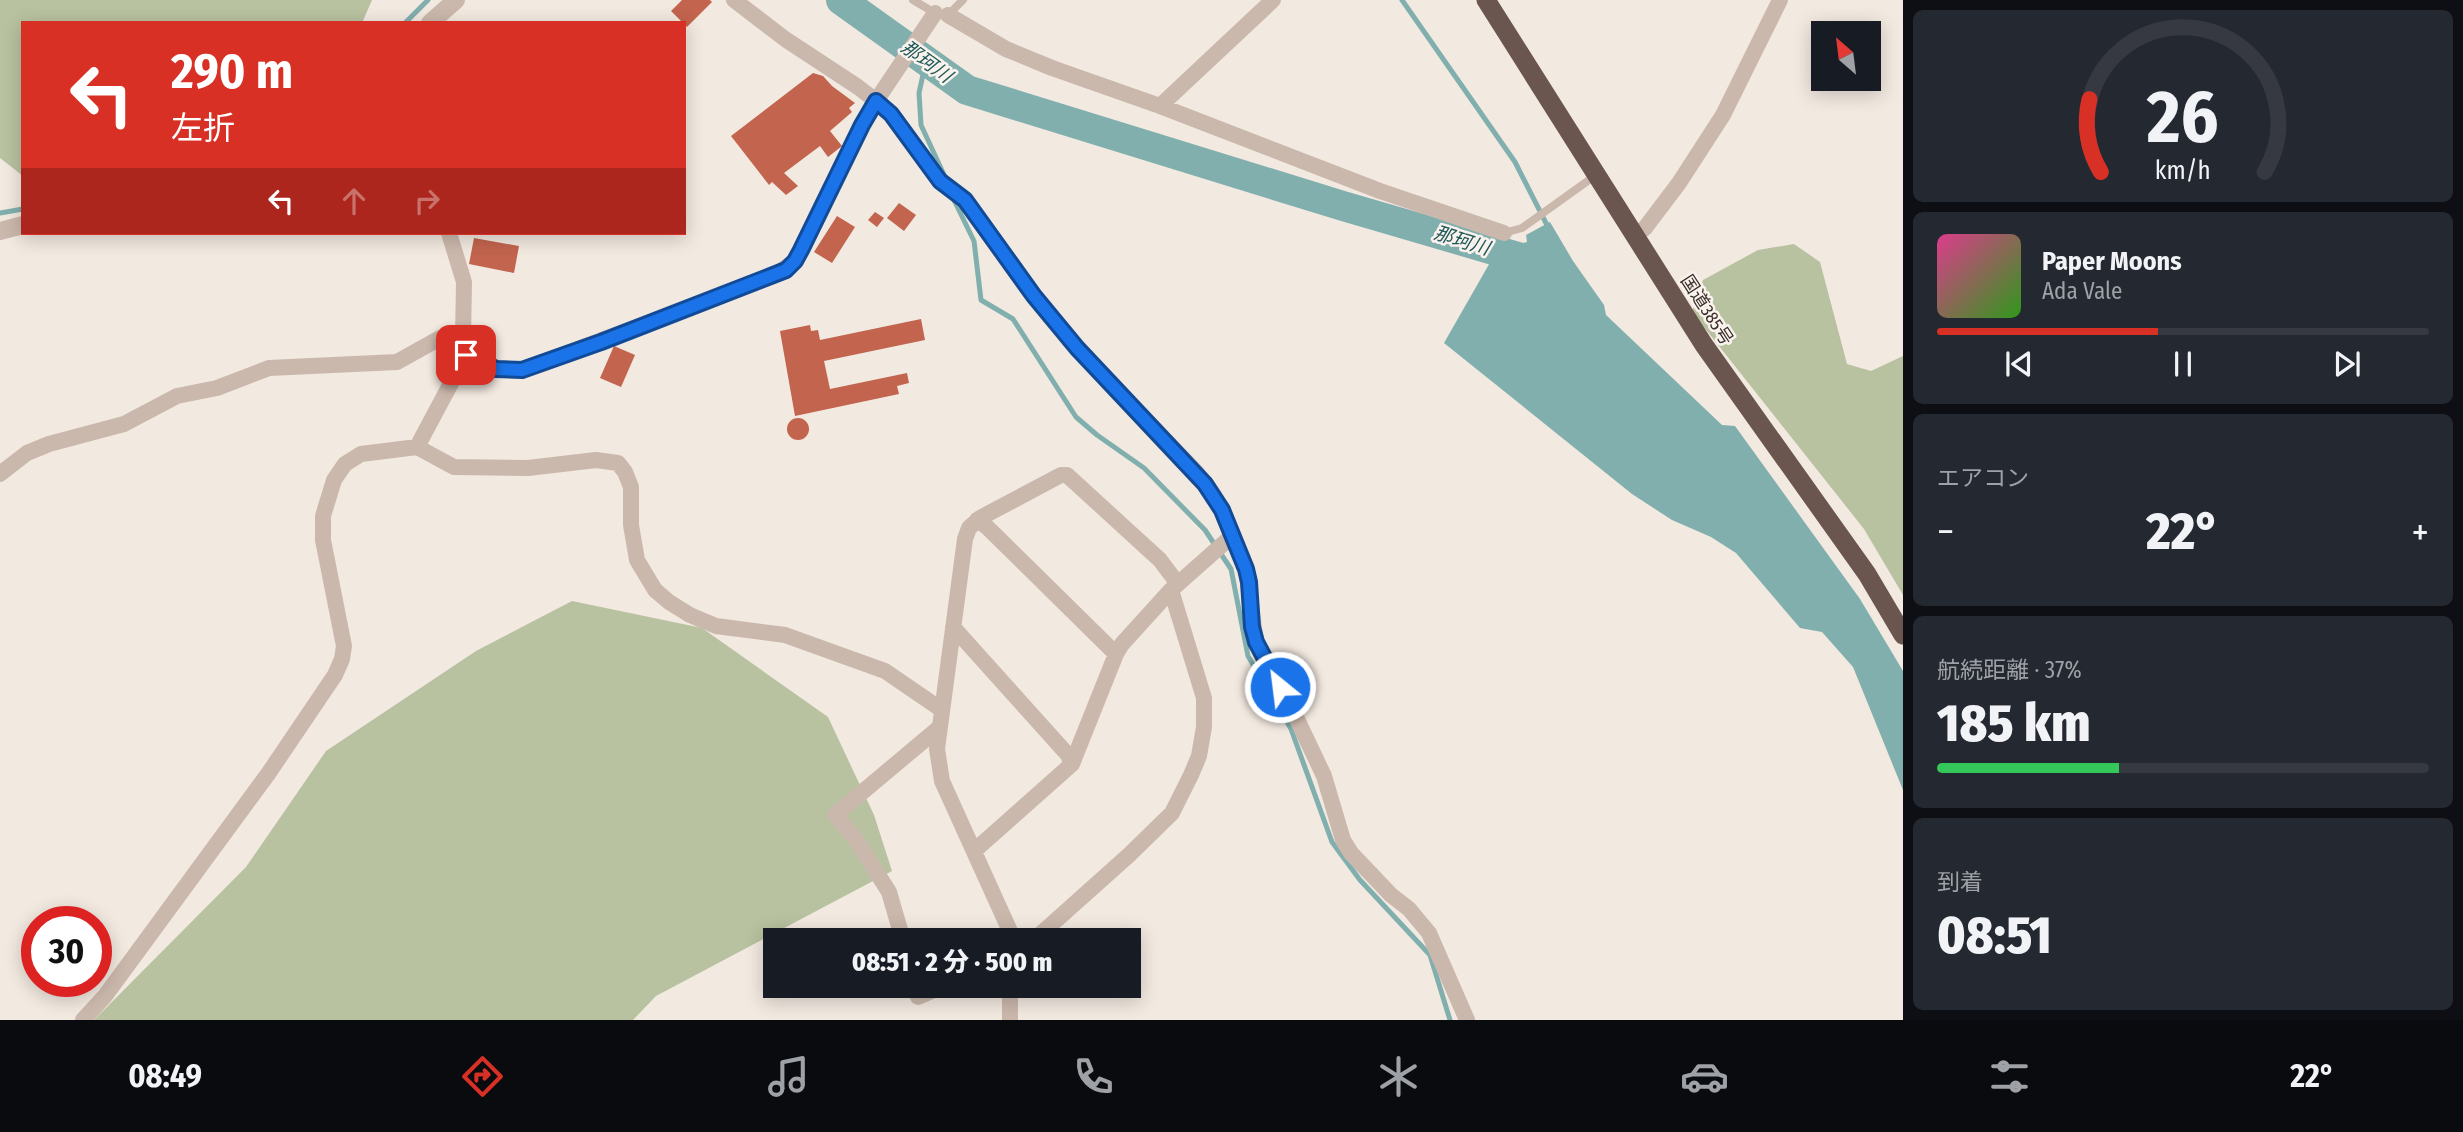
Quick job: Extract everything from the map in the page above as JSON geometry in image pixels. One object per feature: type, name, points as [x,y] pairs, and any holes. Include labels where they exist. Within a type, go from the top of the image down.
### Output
[{"type":"highway","name":"国道385号","points":[[1486,0],[1704,345],[1867,575],[1903,635]]},
{"type":"street","points":[[432,21],[456,0]]},
{"type":"street","points":[[734,0],[785,40],[878,97],[940,181],[965,200],[1034,296],[1077,348],[1197,474],[1222,510],[1249,582],[1252,627],[1256,642],[1324,776],[1343,840],[1351,853],[1391,895],[1409,909],[1429,933],[1467,1020]]},
{"type":"street","points":[[1160,106],[1273,0]]},
{"type":"street","points":[[1634,236],[1645,228],[1679,183],[1723,115],[1780,0]]},
{"type":"street","points":[[466,355],[496,369],[522,370],[786,270],[801,250],[878,97],[938,16],[1052,68],[1160,106],[1380,191],[1504,233]]},
{"type":"street","points":[[0,231],[21,226]]},
{"type":"street","points":[[417,447],[466,355],[463,337],[464,282],[450,235]]},
{"type":"street","points":[[0,474],[27,453],[49,444],[124,424],[177,396],[217,388],[269,368],[397,362],[440,338],[463,337]]},
{"type":"street","points":[[83,1020],[106,996],[268,774],[335,675],[342,660],[344,646],[323,540],[323,516],[334,480],[345,464],[361,454],[417,447],[454,467],[528,468],[596,460],[618,463],[631,487],[631,525],[637,560],[655,590],[669,602],[716,626],[785,635],[885,671],[941,718]]},
{"type":"street","points":[[1009,928],[942,781],[937,749],[965,539],[969,528],[976,520],[1061,475],[1067,475],[1160,560],[1175,587],[1204,698],[1204,727],[1199,756],[1172,813],[1048,928]]},
{"type":"street","points":[[976,520],[987,527],[1116,654]]},
{"type":"street","points":[[974,851],[1072,764],[1122,644],[1175,587],[1232,536]]},
{"type":"street","points":[[953,627],[1068,755],[1072,764]]},
{"type":"street","points":[[899,928],[888,892],[862,848],[835,815],[925,742],[941,718]]},
{"type":"street","points":[[1010,998],[1011,1019]]},
{"type":"lane","points":[[913,0],[938,16],[963,0]]},
{"type":"lane","points":[[1504,233],[1522,228],[1596,175]]},
{"type":"green space","points":[[0,0],[372,0],[363,21],[21,21],[21,174],[0,158]]},
{"type":"green space","points":[[1794,244],[1820,262],[1847,364],[1871,371],[1903,356],[1903,595],[1864,529],[1692,312],[1703,280],[1758,250]]},
{"type":"green space","points":[[572,601],[702,628],[828,717],[874,815],[892,871],[784,928],[763,928],[763,939],[656,996],[633,1020],[94,1020],[246,867],[326,751],[476,651]]},
{"type":"water","points":[[1550,222],[1604,305],[1606,315],[1722,425],[1735,426],[1860,599],[1903,671],[1903,790],[1853,667],[1822,632],[1800,628],[1736,553],[1711,537],[1672,520],[1632,494],[1444,343],[1500,245],[1506,247],[1527,242],[1526,235]]},
{"type":"building","points":[[682,0],[712,2],[687,27],[686,21],[681,21],[671,11]]},
{"type":"building","points":[[813,73],[823,76],[855,103],[849,108],[852,112],[830,131],[842,146],[828,157],[820,146],[784,173],[798,186],[786,195],[772,182],[769,185],[731,136]]},
{"type":"building","points":[[899,203],[916,215],[904,231],[887,218]]},
{"type":"building","points":[[875,212],[884,218],[877,227],[868,220]]},
{"type":"building","points":[[837,216],[855,227],[832,263],[814,252]]},
{"type":"building","points":[[474,238],[519,246],[514,273],[469,264]]},
{"type":"building","points":[[921,319],[925,340],[824,361],[830,389],[907,373],[909,383],[897,386],[899,394],[795,416],[780,331],[810,325],[811,331],[818,330],[820,340]]},
{"type":"building","points":[[614,346],[635,355],[621,387],[600,378]]},
{"type":"building","points":[[798,418],[806,421],[809,429],[806,437],[798,440],[790,437],[787,429],[790,421]]},
{"type":"waterway","points":[[407,21],[428,0]]},
{"type":"waterway","name":"那珂川","points":[[841,0],[967,90],[1521,258],[1531,270]]},
{"type":"waterway","points":[[1402,0],[1515,162],[1549,229]]},
{"type":"waterway","points":[[926,61],[919,93],[921,125],[945,177]]},
{"type":"waterway","points":[[952,196],[974,241],[981,300],[1013,319],[1076,417],[1144,468],[1205,530],[1231,569],[1248,656],[1291,729],[1332,842],[1360,880],[1430,955],[1450,1020]]},
{"type":"waterway","points":[[0,213],[21,209]]},
{"type":"route","points":[[466,355],[496,369],[522,370],[786,270],[801,250],[876,101],[891,114],[940,181],[965,200],[1034,296],[1077,348],[1205,484],[1222,510],[1246,569],[1256,642],[1280,687]]}]
